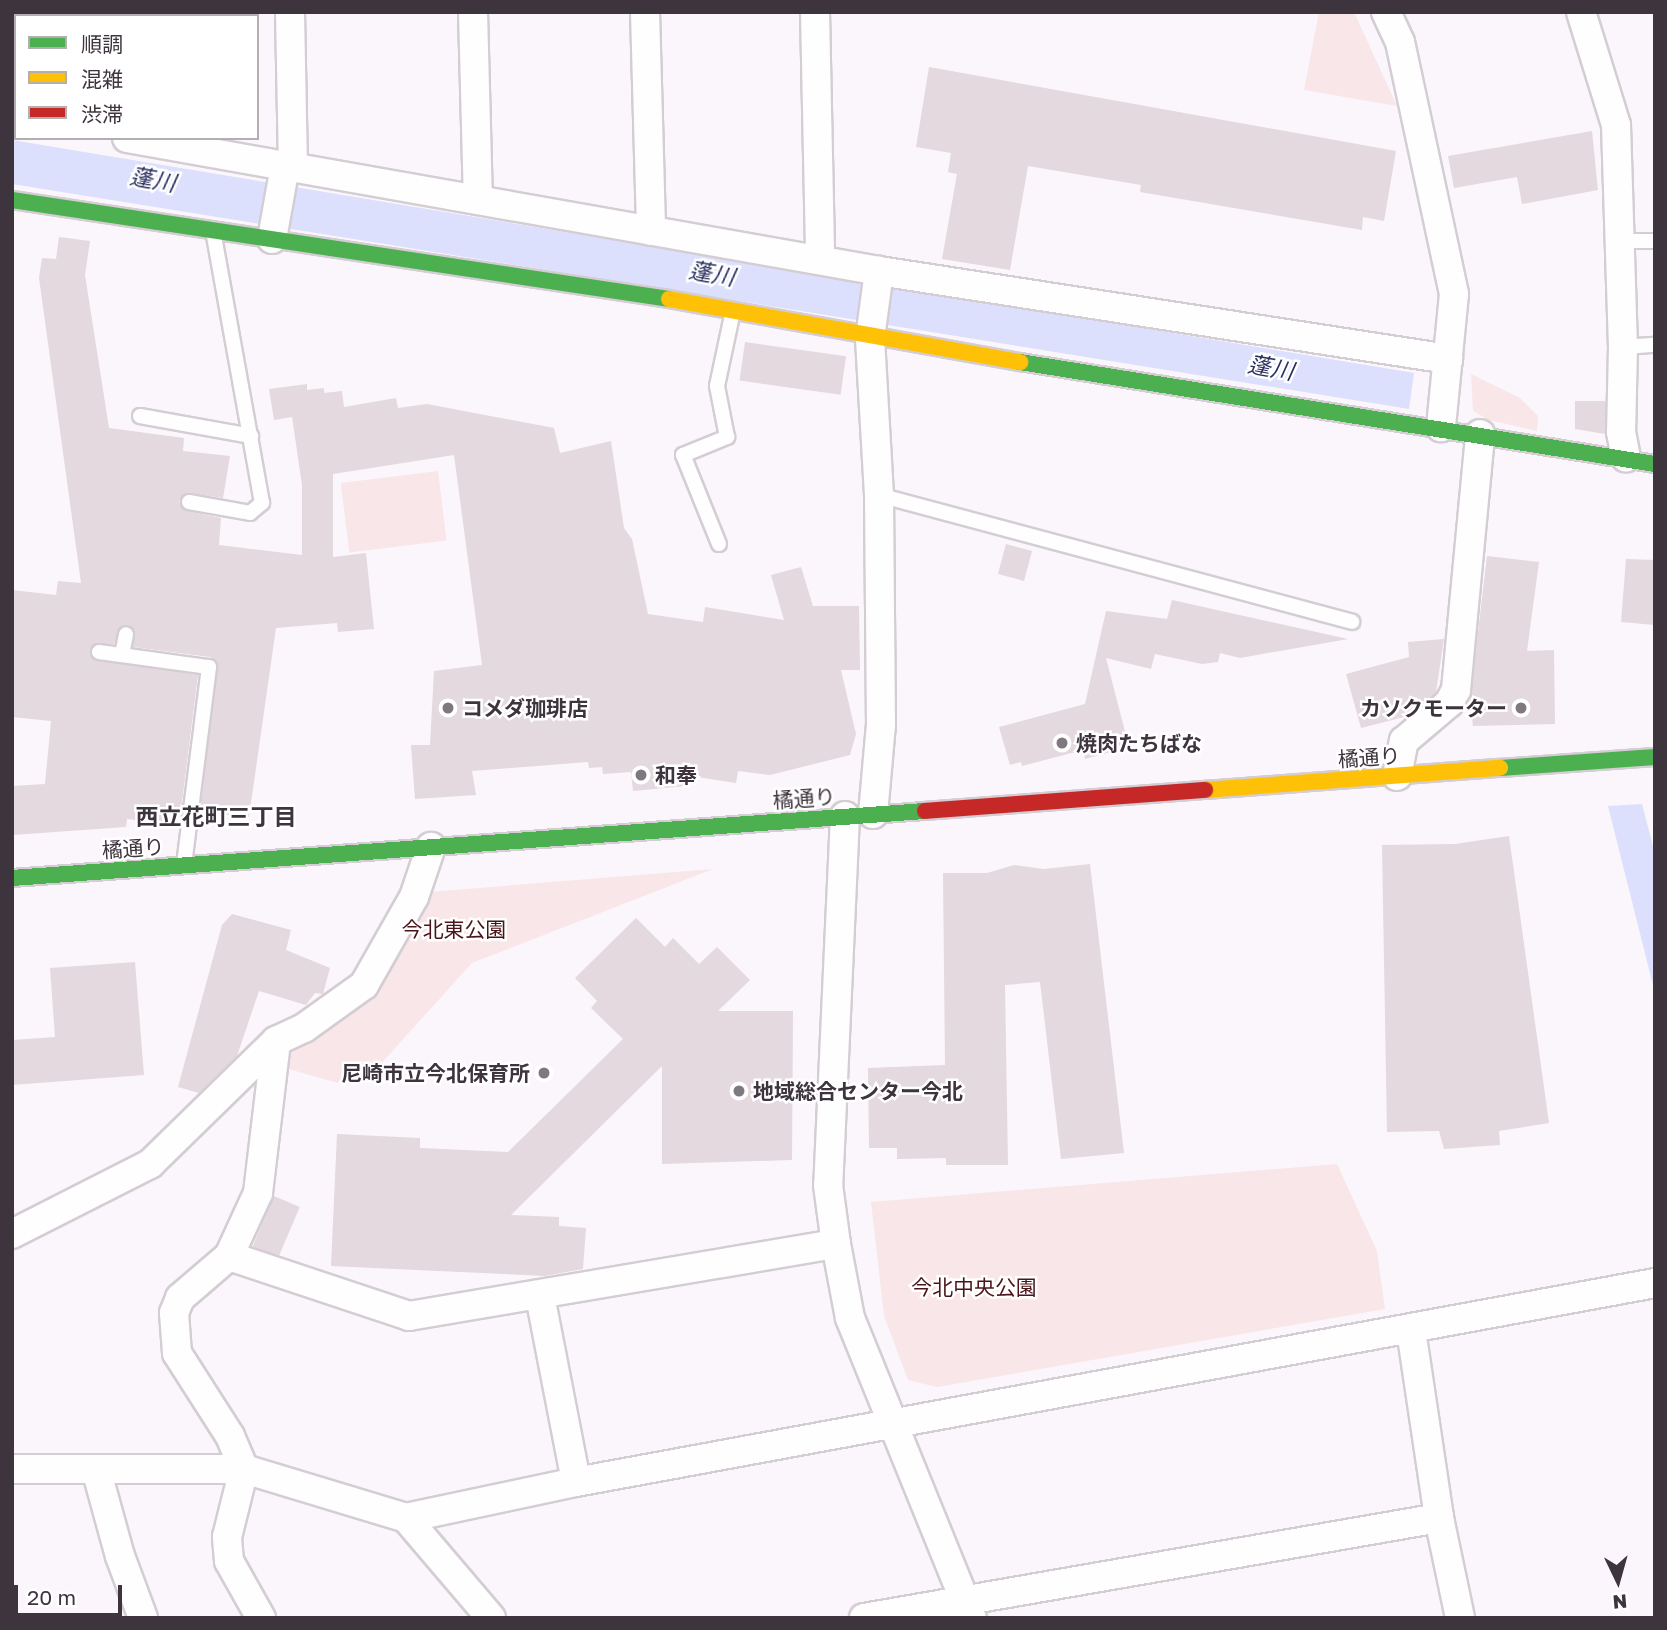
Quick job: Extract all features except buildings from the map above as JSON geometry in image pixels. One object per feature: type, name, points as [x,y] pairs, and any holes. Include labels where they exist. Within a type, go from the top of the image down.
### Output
[{"type":"street","points":[[272,236],[286,172],[290,12]]},
{"type":"street","points":[[473,12],[478,200]]},
{"type":"street","points":[[645,12],[651,231]]},
{"type":"street","points":[[815,12],[820,260]]},
{"type":"street","points":[[1386,12],[1400,42],[1454,294],[1441,427]]},
{"type":"street","points":[[1581,12],[1616,125],[1621,241],[1624,446]]},
{"type":"street","points":[[136,140],[286,172],[478,200],[820,260],[878,277],[1448,359]]},
{"type":"street","points":[[12,200],[213,230],[272,236],[733,309],[1480,433],[1624,446],[1655,464]]},
{"type":"street","points":[[878,277],[870,333],[879,495],[881,725],[859,815],[828,1185],[850,1318],[968,1608]]},
{"type":"street","points":[[1397,776],[1404,741],[1449,704],[1456,690],[1480,433]]},
{"type":"street","name":"橘通り","points":[[12,878],[1655,757]]},
{"type":"street","points":[[12,1234],[150,1164],[275,1041],[304,1028],[364,985],[414,897],[431,847]]},
{"type":"street","points":[[261,1618],[229,1561],[227,1536],[244,1469],[230,1436],[177,1353],[174,1313],[180,1298],[229,1256],[258,1193],[275,1041]]},
{"type":"street","points":[[229,1256],[409,1316],[836,1244]]},
{"type":"street","points":[[12,1469],[244,1469],[406,1518],[576,1482],[1655,1283]]},
{"type":"street","points":[[540,1296],[576,1482]]},
{"type":"street","points":[[1411,1330],[1439,1518],[1460,1618]]},
{"type":"street","points":[[96,1469],[120,1556],[143,1618]]},
{"type":"street","points":[[406,1518],[491,1618]]},
{"type":"street","points":[[864,1618],[968,1608],[1439,1518]]},
{"type":"lane","points":[[189,502],[250,513],[262,503],[213,230]]},
{"type":"lane","points":[[1621,241],[1655,241]]},
{"type":"lane","points":[[719,544],[683,456],[727,437],[717,386],[733,309]]},
{"type":"lane","points":[[1623,347],[1655,345]]},
{"type":"lane","points":[[140,416],[251,436]]},
{"type":"lane","points":[[879,495],[1352,622]]},
{"type":"lane","points":[[122,655],[126,634]]},
{"type":"lane","points":[[99,652],[209,667],[184,865]]},
{"type":"green space","points":[[1319,12],[1354,12],[1397,106],[1304,90]]},
{"type":"green space","points":[[1471,374],[1520,398],[1538,416],[1537,431],[1489,420],[1473,411]]},
{"type":"green space","points":[[438,471],[447,540],[349,552],[341,483]]},
{"type":"green space","name":"今北東公園","points":[[713,869],[472,963],[368,1078],[345,1085],[285,1068],[288,1044],[375,986],[429,892]]},
{"type":"green space","name":"今北中央公園","points":[[1337,1164],[1377,1251],[1385,1309],[937,1387],[908,1380],[884,1316],[871,1202]]},
{"type":"water","name":"蓬川","points":[[12,140],[1414,373],[1409,409],[12,184]]},
{"type":"water","points":[[1642,804],[1655,854],[1655,993],[1608,806]]},
{"type":"traffic: fast","points":[[12,200],[669,299]]},
{"type":"traffic: fast","points":[[1020,362],[1655,464]]},
{"type":"traffic: fast","points":[[1500,768],[1655,757]]},
{"type":"traffic: fast","points":[[12,878],[925,811]]},
{"type":"traffic: slow","points":[[669,299],[1020,362]]},
{"type":"traffic: slow","points":[[1205,790],[1500,768]]},
{"type":"traffic: jam","points":[[925,811],[1205,790]]},
{"type":"place","name":"コメダ珈琲店","points":[[448,708]]},
{"type":"place","name":"カソクモーター","points":[[1521,708]]},
{"type":"place","name":"焼肉たちばな","points":[[1062,743]]},
{"type":"place","name":"和奉","points":[[641,775]]},
{"type":"place","name":"尼崎市立今北保育所","points":[[544,1073]]},
{"type":"place","name":"地域総合センター今北","points":[[739,1091]]},
{"type":"district","name":"西立花町三丁目","points":[[216,816]]}]
